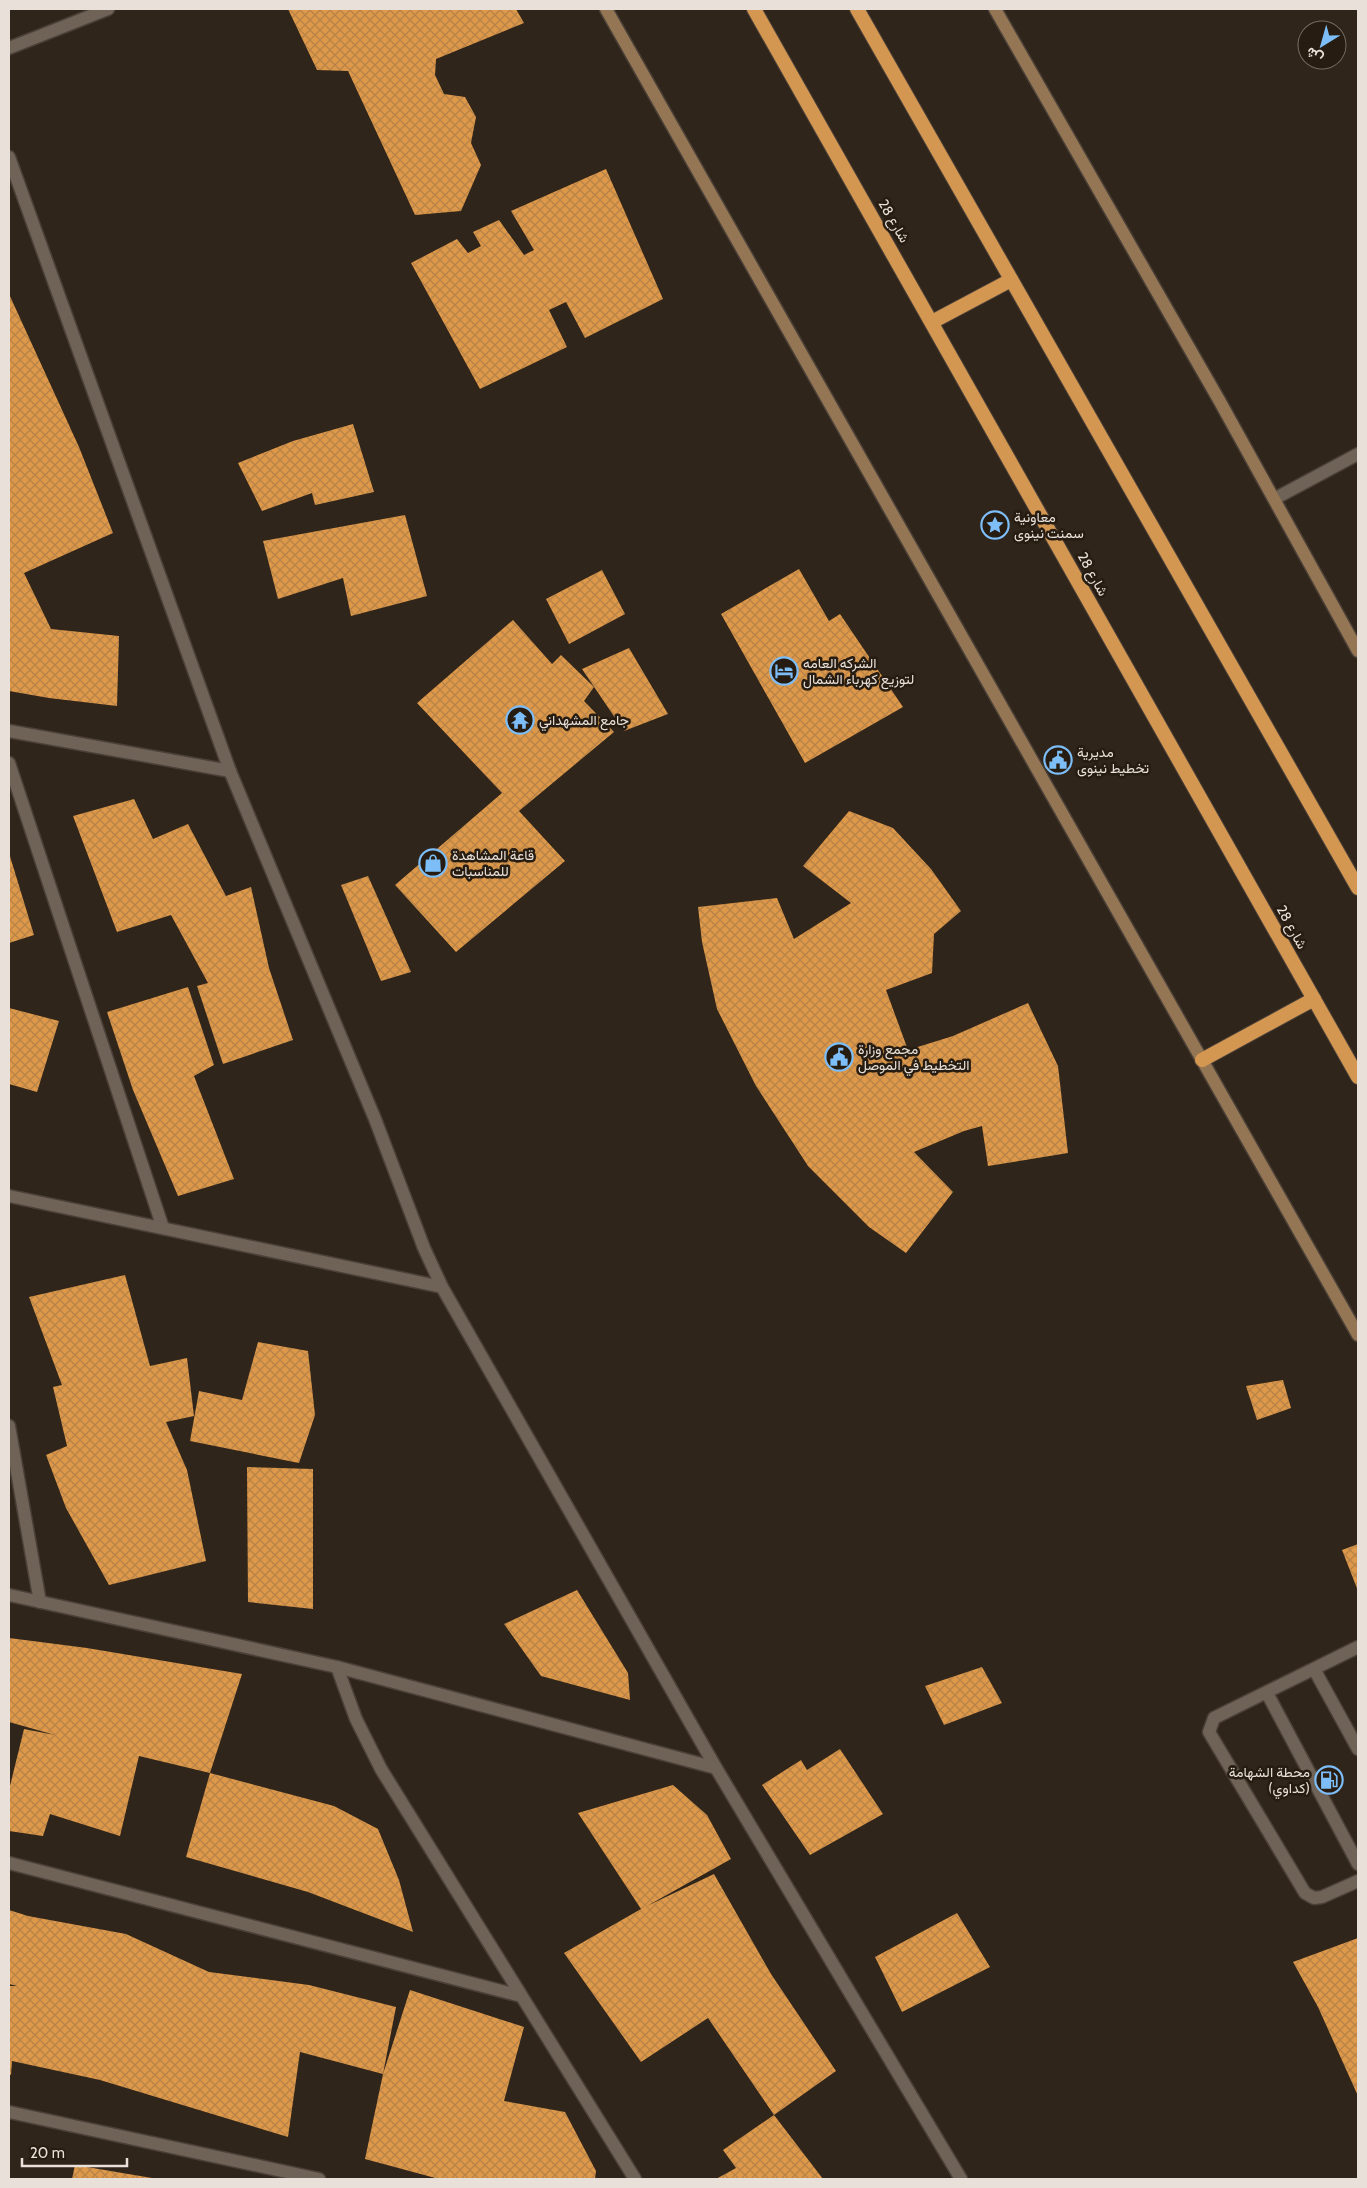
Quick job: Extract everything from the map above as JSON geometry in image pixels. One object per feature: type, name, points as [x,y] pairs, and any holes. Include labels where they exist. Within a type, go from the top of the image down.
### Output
[{"type":"highway","name":"شارع 28","points":[[754,9],[1358,1077]]},
{"type":"highway","points":[[857,9],[1358,888]]},
{"type":"highway","points":[[932,322],[1010,280]]},
{"type":"highway","points":[[1202,1060],[1314,999]]},
{"type":"main road","points":[[606,9],[1358,1335]]},
{"type":"main road","points":[[995,9],[1219,400],[1358,651]]},
{"type":"street","points":[[9,48],[108,9]]},
{"type":"street","points":[[9,156],[230,771],[375,1119],[424,1248],[442,1287],[716,1768],[961,2179]]},
{"type":"street","points":[[1274,499],[1358,454]]},
{"type":"street","points":[[9,731],[230,771]]},
{"type":"street","points":[[9,763],[163,1228]]},
{"type":"street","points":[[9,1196],[442,1287]]},
{"type":"street","points":[[9,1426],[40,1602]]},
{"type":"street","points":[[9,1595],[337,1667],[716,1768]]},
{"type":"street","points":[[1358,1647],[1214,1718],[1209,1732],[1305,1893],[1314,1898],[1322,1897],[1358,1881]]},
{"type":"street","points":[[337,1667],[356,1719],[381,1769],[635,2179]]},
{"type":"street","points":[[1314,1669],[1358,1749]]},
{"type":"street","points":[[1267,1693],[1358,1864]]},
{"type":"street","points":[[9,1863],[521,1996]]},
{"type":"street","points":[[9,2112],[319,2179]]},
{"type":"building","points":[[288,9],[516,9],[524,23],[436,59],[435,75],[444,94],[465,97],[476,117],[471,143],[481,165],[461,211],[415,215],[348,71],[317,70]]},
{"type":"building","points":[[606,169],[663,299],[585,338],[566,302],[549,310],[567,347],[480,389],[411,263],[457,239],[468,253],[481,246],[473,232],[499,220],[524,255],[534,250],[511,211]]},
{"type":"building","points":[[9,294],[79,447],[113,533],[24,573],[51,629],[119,636],[117,706],[9,691]]},
{"type":"building","points":[[353,424],[374,492],[315,505],[312,493],[262,511],[238,463],[293,441]]},
{"type":"building","points":[[405,515],[427,596],[351,616],[343,578],[278,599],[263,541]]},
{"type":"building","points":[[799,569],[829,621],[840,614],[903,707],[805,763],[721,614]]},
{"type":"building","points":[[602,570],[625,614],[569,644],[546,599]]},
{"type":"building","points":[[513,620],[552,664],[561,655],[594,687],[584,701],[614,732],[519,811],[565,861],[456,952],[395,885],[502,793],[417,703]]},
{"type":"building","points":[[629,648],[668,714],[624,731],[582,669]]},
{"type":"building","points":[[134,799],[153,839],[188,824],[226,896],[251,887],[269,968],[293,1040],[223,1064],[197,986],[208,983],[171,915],[117,932],[73,816]]},
{"type":"building","points":[[849,811],[893,828],[931,869],[961,911],[934,934],[932,973],[886,990],[908,1050],[953,1036],[1028,1003],[1058,1066],[1068,1153],[988,1166],[982,1126],[964,1131],[914,1152],[953,1192],[906,1253],[869,1227],[808,1166],[756,1086],[717,1009],[702,942],[698,907],[777,898],[794,939],[851,903],[803,866]]},
{"type":"building","points":[[9,853],[34,935],[9,943]]},
{"type":"building","points":[[368,876],[411,972],[381,981],[341,885]]},
{"type":"building","points":[[188,987],[214,1065],[194,1076],[234,1179],[178,1196],[133,1090],[107,1012]]},
{"type":"building","points":[[9,1008],[59,1021],[37,1092],[9,1084]]},
{"type":"building","points":[[125,1275],[150,1366],[187,1358],[194,1416],[166,1422],[187,1470],[206,1561],[109,1585],[66,1508],[46,1455],[67,1446],[53,1387],[62,1385],[29,1297]]},
{"type":"building","points":[[258,1342],[308,1351],[315,1415],[299,1463],[190,1441],[199,1391],[242,1400]]},
{"type":"building","points":[[1283,1380],[1291,1408],[1257,1420],[1246,1386]]},
{"type":"building","points":[[247,1467],[313,1469],[313,1609],[248,1602]]},
{"type":"building","points":[[1358,1544],[1358,1591],[1342,1550]]},
{"type":"building","points":[[577,1590],[628,1673],[630,1700],[541,1676],[504,1624]]},
{"type":"building","points":[[9,1638],[87,1648],[242,1674],[210,1773],[139,1756],[120,1836],[50,1814],[43,1836],[9,1831],[9,1790],[24,1729],[55,1735],[9,1722]]},
{"type":"building","points":[[982,1667],[1002,1703],[944,1725],[925,1686]]},
{"type":"building","points":[[840,1749],[883,1814],[810,1855],[762,1785],[801,1760],[807,1770]]},
{"type":"building","points":[[210,1773],[334,1806],[378,1829],[399,1880],[413,1932],[308,1892],[186,1857]]},
{"type":"building","points":[[673,1785],[707,1815],[731,1859],[647,1906],[714,1874],[771,1974],[836,2071],[774,2115],[708,2018],[641,2062],[564,1953],[641,1909],[578,1813]]},
{"type":"building","points":[[9,1910],[28,1916],[126,1934],[209,1972],[309,1985],[396,2007],[383,2074],[300,2052],[288,2137],[100,2080],[12,2061],[11,2075],[9,2074],[9,1986],[17,1986],[9,1984]]},
{"type":"building","points":[[957,1913],[990,1967],[902,2012],[875,1957]]},
{"type":"building","points":[[1358,1938],[1358,2096],[1318,2007],[1293,1962]]},
{"type":"building","points":[[410,1990],[524,2027],[504,2101],[565,2112],[596,2171],[595,2179],[439,2179],[365,2159],[383,2074]]},
{"type":"building","points":[[774,2115],[823,2179],[716,2179],[736,2168],[723,2150]]},
{"type":"building","points":[[75,2165],[152,2178],[152,2179],[72,2179]]},
{"type":"place","name":"معاونية سمنت نينوى","points":[[995,525]]},
{"type":"place","name":"الشركه العامه لتوزيع كهرباء الشمال","points":[[784,671]]},
{"type":"place","name":"جامع المشهداني","points":[[520,720]]},
{"type":"place","name":"مديرية تخطيط نينوى","points":[[1058,760]]},
{"type":"place","name":"قاعة المشاهدة للمناسبات","points":[[433,863]]},
{"type":"place","name":"مجمع وزارة التخطيط في الموصل","points":[[839,1057]]},
{"type":"place","name":"محطة الشهامة (كداوي)","points":[[1329,1780]]}]
